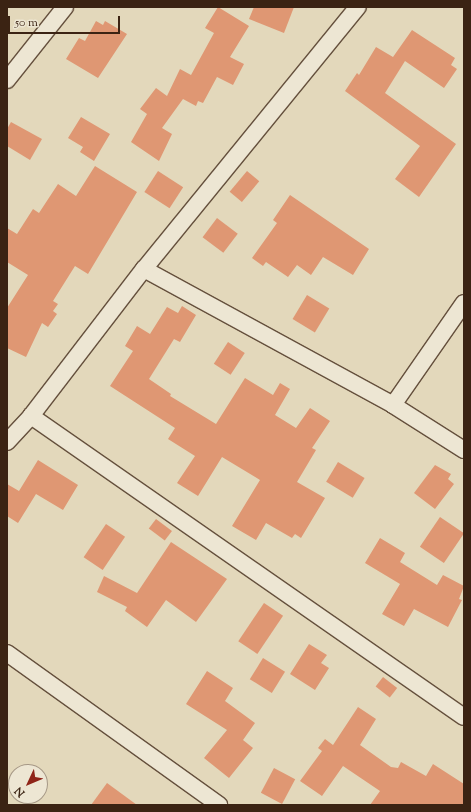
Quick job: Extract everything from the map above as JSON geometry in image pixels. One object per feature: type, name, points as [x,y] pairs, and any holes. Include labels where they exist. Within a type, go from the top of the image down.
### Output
[{"type":"street","points":[[7,80],[65,7]]},
{"type":"street","points":[[7,442],[31,416],[144,269],[358,7]]},
{"type":"street","points":[[144,269],[393,405],[464,450]]},
{"type":"street","points":[[393,405],[464,303]]},
{"type":"street","points":[[31,416],[464,717]]},
{"type":"street","points":[[7,653],[219,805]]},
{"type":"building","points":[[218,7],[249,26],[230,57],[244,64],[233,85],[217,77],[203,103],[198,101],[196,106],[183,99],[162,128],[172,134],[159,161],[131,142],[147,114],[140,109],[156,88],[167,96],[180,69],[191,75],[214,33],[205,28]]},
{"type":"building","points":[[254,7],[294,7],[284,33],[249,19]]},
{"type":"building","points":[[96,21],[103,25],[105,21],[127,34],[98,78],[66,59],[79,38],[85,41]]},
{"type":"building","points":[[412,30],[455,58],[451,65],[457,69],[444,88],[405,61],[385,93],[456,144],[419,197],[395,179],[420,146],[345,91],[357,73],[359,75],[376,47],[393,57]]},
{"type":"building","points":[[81,117],[110,134],[94,161],[80,152],[83,147],[68,138]]},
{"type":"building","points":[[11,122],[42,139],[30,160],[7,146],[7,129]]},
{"type":"building","points":[[95,166],[137,192],[88,274],[75,266],[53,301],[58,304],[53,311],[57,314],[48,327],[42,323],[26,357],[7,348],[7,308],[28,275],[7,262],[7,228],[17,234],[33,209],[39,213],[58,184],[76,196]]},
{"type":"building","points":[[158,171],[183,187],[170,208],[144,192]]},
{"type":"building","points":[[247,171],[259,181],[242,202],[230,192]]},
{"type":"building","points":[[290,195],[369,249],[353,275],[323,257],[311,275],[297,265],[288,277],[266,262],[263,266],[252,258],[277,223],[273,220]]},
{"type":"building","points":[[217,218],[238,234],[223,253],[203,237]]},
{"type":"building","points":[[307,295],[329,308],[315,332],[293,319]]},
{"type":"building","points":[[182,306],[196,315],[180,342],[174,339],[149,379],[171,394],[170,396],[216,424],[245,378],[273,395],[280,383],[290,389],[275,415],[296,428],[310,408],[330,421],[312,448],[316,450],[297,482],[325,498],[301,538],[295,534],[292,538],[266,523],[256,540],[232,526],[260,480],[222,457],[198,496],[177,483],[195,456],[168,439],[175,428],[110,386],[133,351],[125,346],[137,326],[150,334],[167,307],[178,313]]},
{"type":"building","points":[[228,342],[245,353],[231,375],[214,364]]},
{"type":"building","points":[[38,460],[78,485],[63,510],[36,494],[18,523],[7,516],[7,484],[19,491]]},
{"type":"building","points":[[338,462],[365,478],[353,498],[326,482]]},
{"type":"building","points":[[435,465],[451,474],[448,479],[454,484],[435,509],[414,493]]},
{"type":"building","points":[[440,517],[464,533],[444,563],[420,547]]},
{"type":"building","points":[[156,519],[172,531],[165,541],[149,529]]},
{"type":"building","points":[[106,524],[125,537],[103,570],[84,557]]},
{"type":"building","points":[[380,538],[405,553],[400,562],[437,585],[443,575],[464,586],[459,599],[462,600],[448,627],[414,609],[404,626],[382,614],[400,584],[365,563]]},
{"type":"building","points":[[171,542],[227,579],[196,622],[166,600],[147,627],[125,611],[127,607],[97,592],[104,576],[137,593]]},
{"type":"building","points":[[264,603],[283,616],[257,654],[238,641]]},
{"type":"building","points":[[309,644],[327,655],[321,663],[329,668],[315,690],[290,674]]},
{"type":"building","points":[[263,658],[285,672],[272,693],[250,679]]},
{"type":"building","points":[[207,671],[233,688],[225,701],[255,723],[243,740],[253,748],[229,778],[204,758],[227,730],[186,704]]},
{"type":"building","points":[[383,677],[397,688],[390,698],[376,686]]},
{"type":"building","points":[[358,707],[376,719],[360,745],[391,767],[398,768],[401,762],[426,776],[433,764],[464,784],[464,805],[370,805],[380,791],[343,766],[322,796],[300,781],[322,751],[318,748],[325,739],[333,745]]},
{"type":"building","points":[[274,768],[295,779],[282,804],[261,793]]},
{"type":"building","points":[[107,783],[137,805],[91,805]]}]
